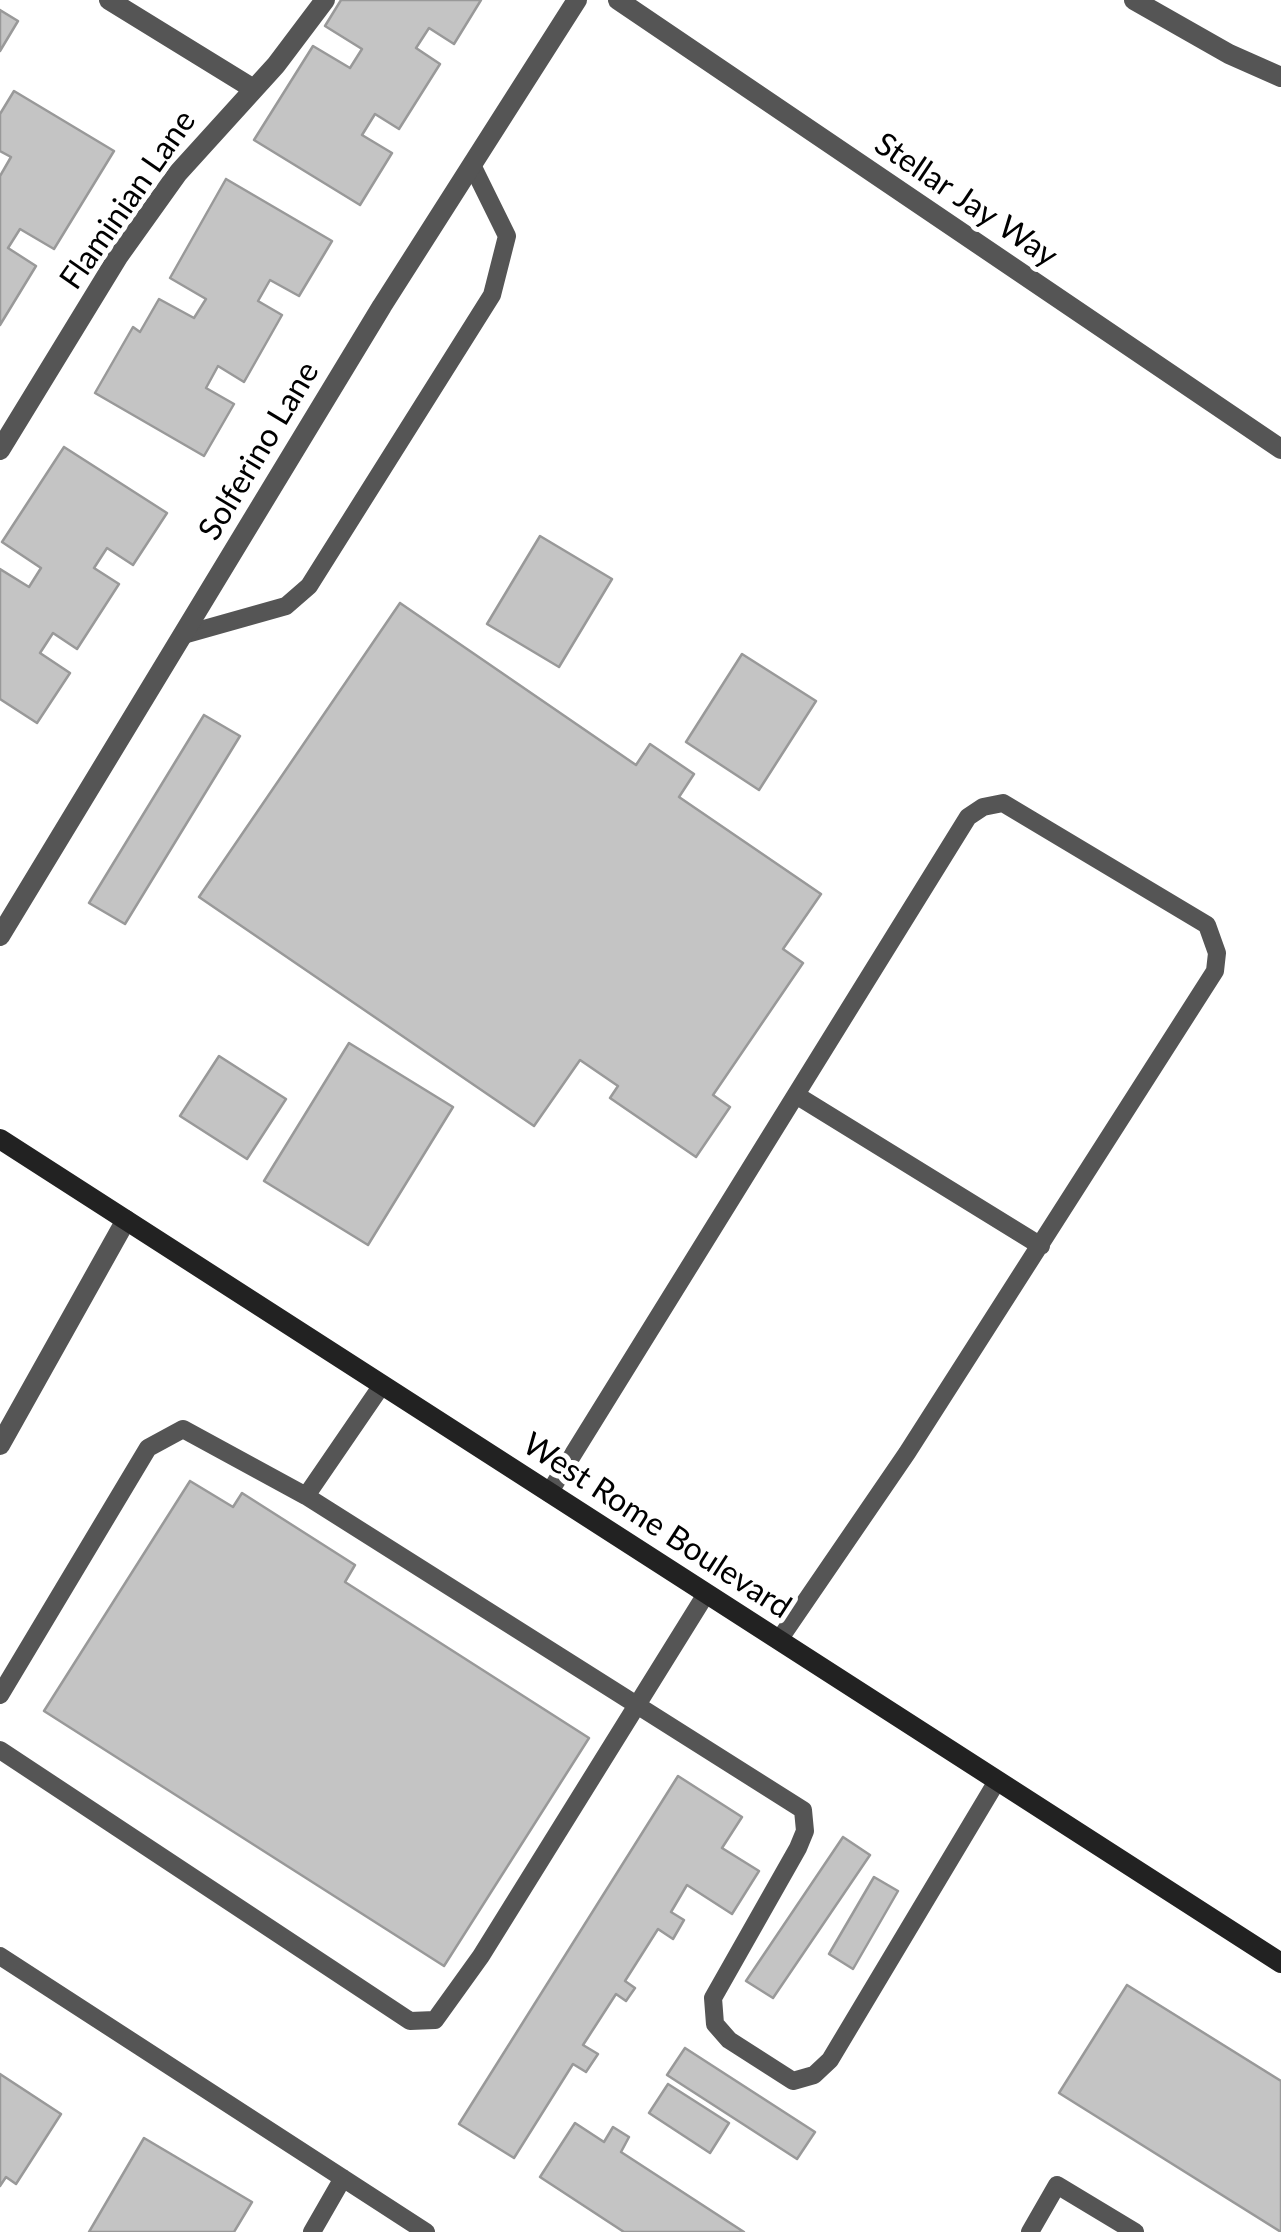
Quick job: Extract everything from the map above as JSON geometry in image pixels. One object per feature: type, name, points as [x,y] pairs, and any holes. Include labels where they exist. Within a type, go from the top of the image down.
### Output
[{"type":"street","points":[[109,0],[252,88]]},
{"type":"street","name":"Flaminian Lane","points":[[0,450],[118,258],[178,173],[276,66],[324,0]]},
{"type":"street","name":"Solferino Lane","points":[[0,936],[577,0]]},
{"type":"street","name":"Stellar Jay Way","points":[[618,0],[1281,449]]},
{"type":"street","points":[[1134,0],[1229,54],[1281,77]]},
{"type":"street","name":"West Rome Boulevard","points":[[0,1139],[1281,1963]]},
{"type":"street","points":[[0,1445],[126,1220]]},
{"type":"lane","points":[[183,635],[286,606],[309,586],[492,295],[507,236],[472,165]]},
{"type":"lane","points":[[550,1492],[968,816],[983,806],[1003,803],[1207,926],[1217,952],[1214,972],[1041,1246],[779,1640]]},
{"type":"lane","points":[[796,1094],[1041,1246]]},
{"type":"lane","points":[[306,1496],[382,1385]]},
{"type":"lane","points":[[0,1695],[148,1448],[183,1429],[306,1496],[803,1810],[805,1831],[798,1848],[713,1998],[715,2024],[729,2040],[793,2080],[814,2075],[830,2060],[998,1781]]},
{"type":"lane","points":[[0,1750],[410,2022],[434,2020],[481,1956],[706,1594]]},
{"type":"lane","points":[[0,1956],[426,2232]]},
{"type":"lane","points":[[312,2232],[343,2178]]},
{"type":"lane","points":[[1030,2232],[1057,2184],[1135,2232]]},
{"type":"building","points":[[341,0],[481,0],[454,44],[429,28],[416,48],[440,64],[399,129],[375,114],[362,135],[392,153],[360,205],[254,140],[313,46],[350,68],[362,49],[325,26]]},
{"type":"building","points":[[0,10],[18,21],[0,51]]},
{"type":"building","points":[[14,91],[114,151],[54,249],[20,229],[8,248],[36,266],[0,325],[0,176],[11,157],[0,151],[0,114]]},
{"type":"building","points":[[226,179],[332,241],[299,296],[270,280],[258,301],[282,315],[244,382],[218,366],[206,388],[234,404],[204,456],[95,393],[133,327],[140,332],[159,299],[194,318],[206,299],[170,278]]},
{"type":"building","points":[[64,447],[167,513],[133,565],[107,548],[94,568],[119,584],[77,649],[53,633],[40,653],[70,673],[37,723],[0,699],[0,569],[29,587],[41,568],[2,542]]},
{"type":"building","points":[[540,536],[612,579],[559,667],[487,624]]},
{"type":"building","points":[[400,603],[636,765],[650,744],[694,774],[679,797],[821,894],[783,949],[803,963],[713,1095],[730,1107],[696,1157],[610,1098],[618,1086],[580,1060],[534,1126],[199,897]]},
{"type":"building","points":[[742,654],[816,701],[759,790],[686,742]]},
{"type":"building","points":[[204,715],[240,736],[125,924],[89,903]]},
{"type":"building","points":[[349,1043],[453,1107],[368,1245],[264,1181]]},
{"type":"building","points":[[219,1056],[286,1099],[247,1159],[180,1116]]},
{"type":"building","points":[[190,1481],[233,1507],[242,1493],[355,1565],[345,1582],[589,1738],[444,1966],[44,1711]]},
{"type":"building","points":[[678,1776],[742,1817],[722,1848],[759,1871],[732,1914],[687,1885],[671,1912],[684,1920],[673,1939],[658,1929],[625,1981],[635,1988],[626,2001],[616,1994],[583,2045],[598,2054],[586,2072],[573,2064],[514,2158],[459,2124]]},
{"type":"building","points":[[843,1837],[870,1855],[773,1998],[746,1981]]},
{"type":"building","points":[[874,1877],[898,1891],[853,1969],[829,1954]]},
{"type":"building","points":[[1127,1985],[1281,2081],[1281,2232],[1059,2093]]},
{"type":"building","points":[[685,2048],[815,2132],[797,2159],[667,2075]]},
{"type":"building","points":[[0,2074],[61,2114],[16,2184],[6,2177],[0,2186]]},
{"type":"building","points":[[668,2084],[729,2123],[710,2153],[649,2113]]},
{"type":"building","points":[[575,2123],[604,2142],[613,2127],[629,2137],[621,2152],[744,2232],[624,2232],[540,2177]]},
{"type":"building","points":[[144,2138],[252,2202],[234,2232],[89,2232]]}]
